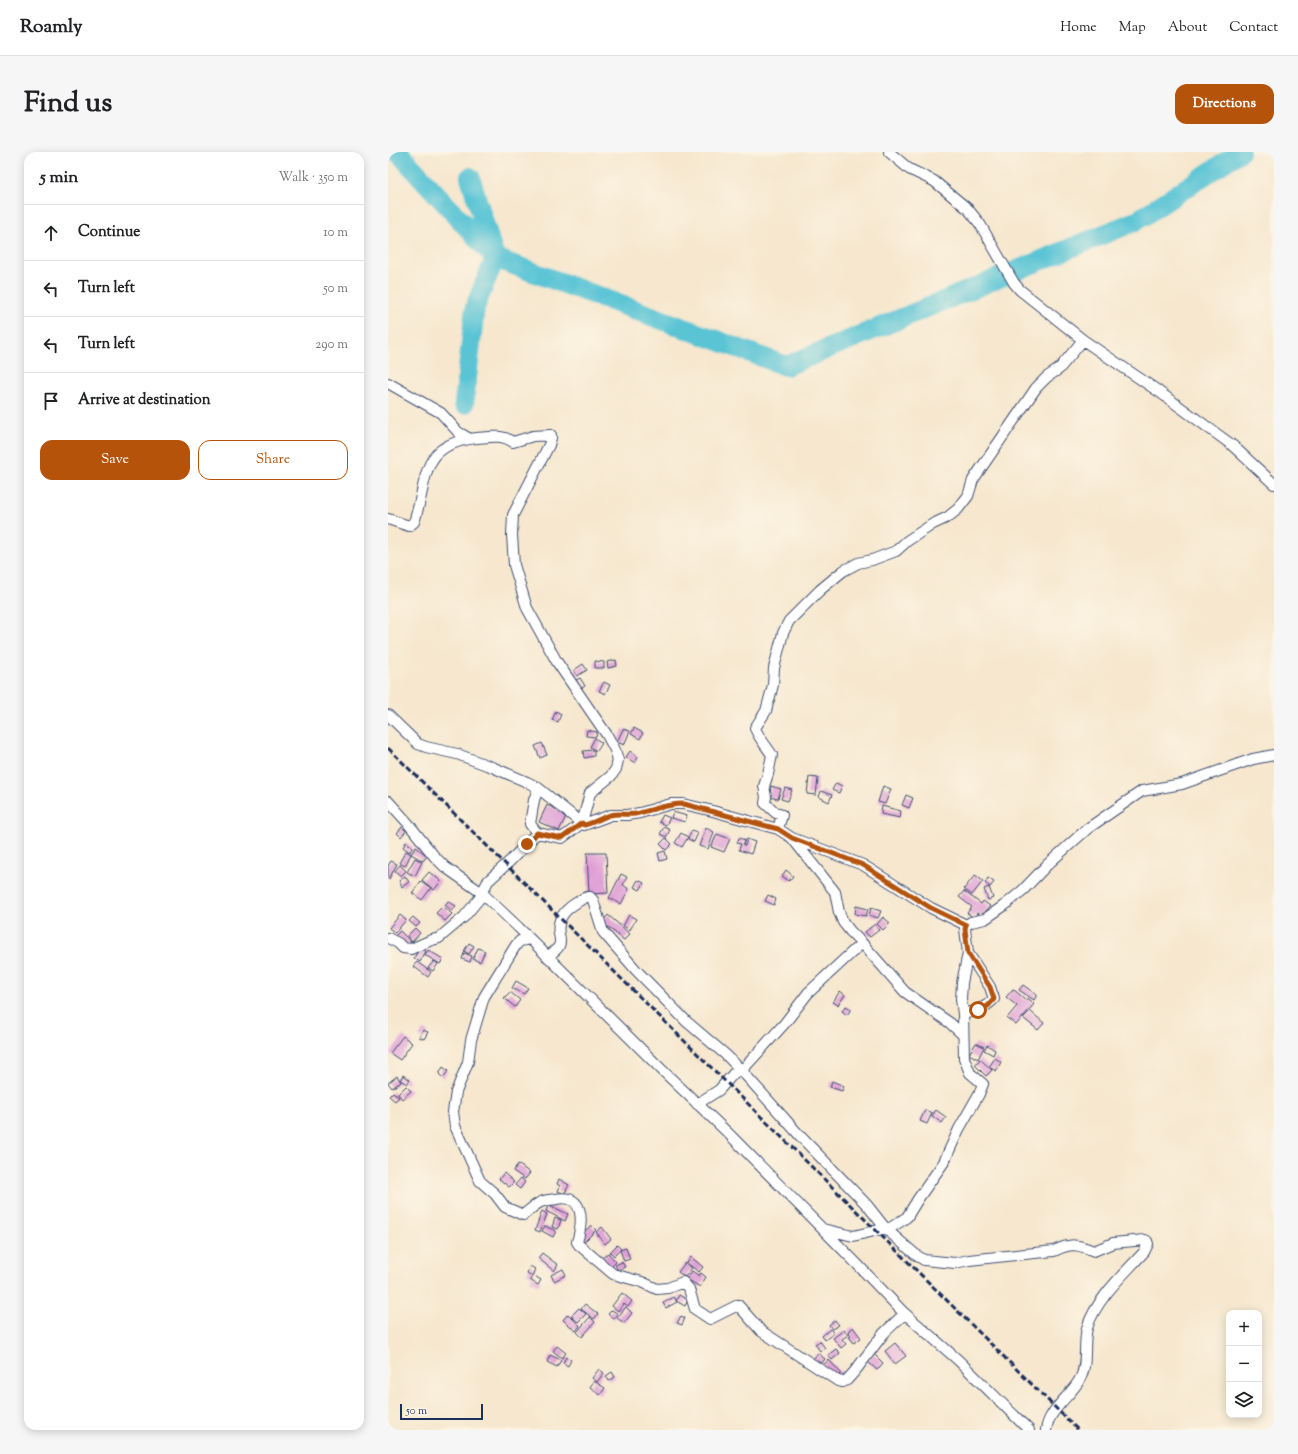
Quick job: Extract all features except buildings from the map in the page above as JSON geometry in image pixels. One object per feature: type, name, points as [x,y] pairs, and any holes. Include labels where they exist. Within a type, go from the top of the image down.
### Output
[{"type":"street","points":[[889,152],[909,169],[934,181],[968,209],[980,224],[1014,283],[1020,290],[1083,340],[1158,391],[1232,445],[1274,484]]},
{"type":"street","points":[[778,829],[782,815],[776,813],[764,803],[766,797],[764,786],[772,755],[767,746],[758,736],[755,728],[766,711],[773,685],[774,668],[783,633],[789,621],[820,590],[843,571],[858,563],[872,560],[896,551],[907,541],[933,524],[948,517],[958,509],[968,496],[973,480],[1036,388],[1047,377],[1059,369],[1083,340]]},
{"type":"street","points":[[388,383],[441,413],[458,432],[470,439]]},
{"type":"street","points":[[388,519],[409,526],[414,522],[425,474],[438,451],[446,446],[470,439],[499,436],[505,437],[513,442],[533,436],[551,435],[552,438],[536,472],[513,515],[512,535],[514,565],[527,608],[557,662],[607,735],[615,750],[618,760],[616,769],[611,776],[590,793],[582,823],[562,838],[537,833],[530,824],[534,800],[538,789]]},
{"type":"street","points":[[388,715],[418,744],[457,754],[527,782],[584,825],[612,815],[627,815],[671,804],[684,804],[778,829],[792,838],[863,865],[931,908],[966,925]]},
{"type":"street","points":[[966,925],[971,922],[985,919],[1005,905],[1023,890],[1048,864],[1087,829],[1142,791],[1182,784],[1253,759],[1274,755]]},
{"type":"street","points":[[388,801],[444,866],[482,893],[530,939],[728,1133],[904,1314],[958,1360],[1029,1430]]},
{"type":"street","points":[[388,938],[398,943],[403,948],[411,949],[439,938],[464,917],[480,899],[488,881],[537,833]]},
{"type":"street","points":[[792,838],[835,892],[839,912],[843,922],[893,980],[905,992],[950,1023],[962,1034]]},
{"type":"street","points":[[547,957],[559,947],[560,941],[558,926],[562,915],[570,906],[590,896],[600,920],[600,927],[611,943],[687,1022],[726,1055],[741,1070],[801,1137],[867,1205],[886,1229],[924,1260],[955,1263],[969,1260],[1054,1251],[1073,1245],[1094,1251],[1112,1243],[1147,1241],[1148,1244],[1144,1252],[1099,1304],[1092,1317],[1084,1343],[1084,1365],[1080,1378],[1071,1391],[1058,1405],[1046,1430]]},
{"type":"street","points":[[823,1229],[853,1236],[892,1227],[907,1217],[944,1162],[959,1129],[979,1094],[983,1084],[970,1073],[964,1058],[962,1034],[962,983],[968,953],[965,929],[966,925]]},
{"type":"street","points":[[530,939],[520,941],[516,945],[484,997],[471,1040],[468,1062],[456,1092],[454,1112],[455,1126],[480,1181],[495,1194],[505,1207],[523,1215],[542,1202],[564,1197],[576,1203],[581,1210],[580,1232],[577,1242],[613,1274],[642,1282],[657,1289],[668,1288],[683,1282],[689,1289],[695,1309],[710,1319],[738,1305],[761,1331],[838,1382],[847,1380],[884,1333],[904,1314]]},
{"type":"street","points":[[697,1104],[720,1090],[734,1073],[745,1067],[785,1023],[808,993],[862,943]]},
{"type":"street","points":[[963,1014],[988,1006],[994,999],[990,987],[968,953]]},
{"type":"waterway","points":[[398,152],[495,258],[786,366],[1136,221],[1240,152]]},
{"type":"waterway","points":[[464,404],[475,307],[495,258],[470,177]]},
{"type":"railway","points":[[388,748],[1078,1430]]},
{"type":"route","points":[[527,844],[537,833],[562,838],[582,823],[584,825],[612,815],[640,813],[671,804],[684,804],[778,829],[792,838],[863,865],[898,889],[931,908],[966,925],[965,929],[968,953],[990,987],[994,999],[988,1006],[978,1010]]}]
